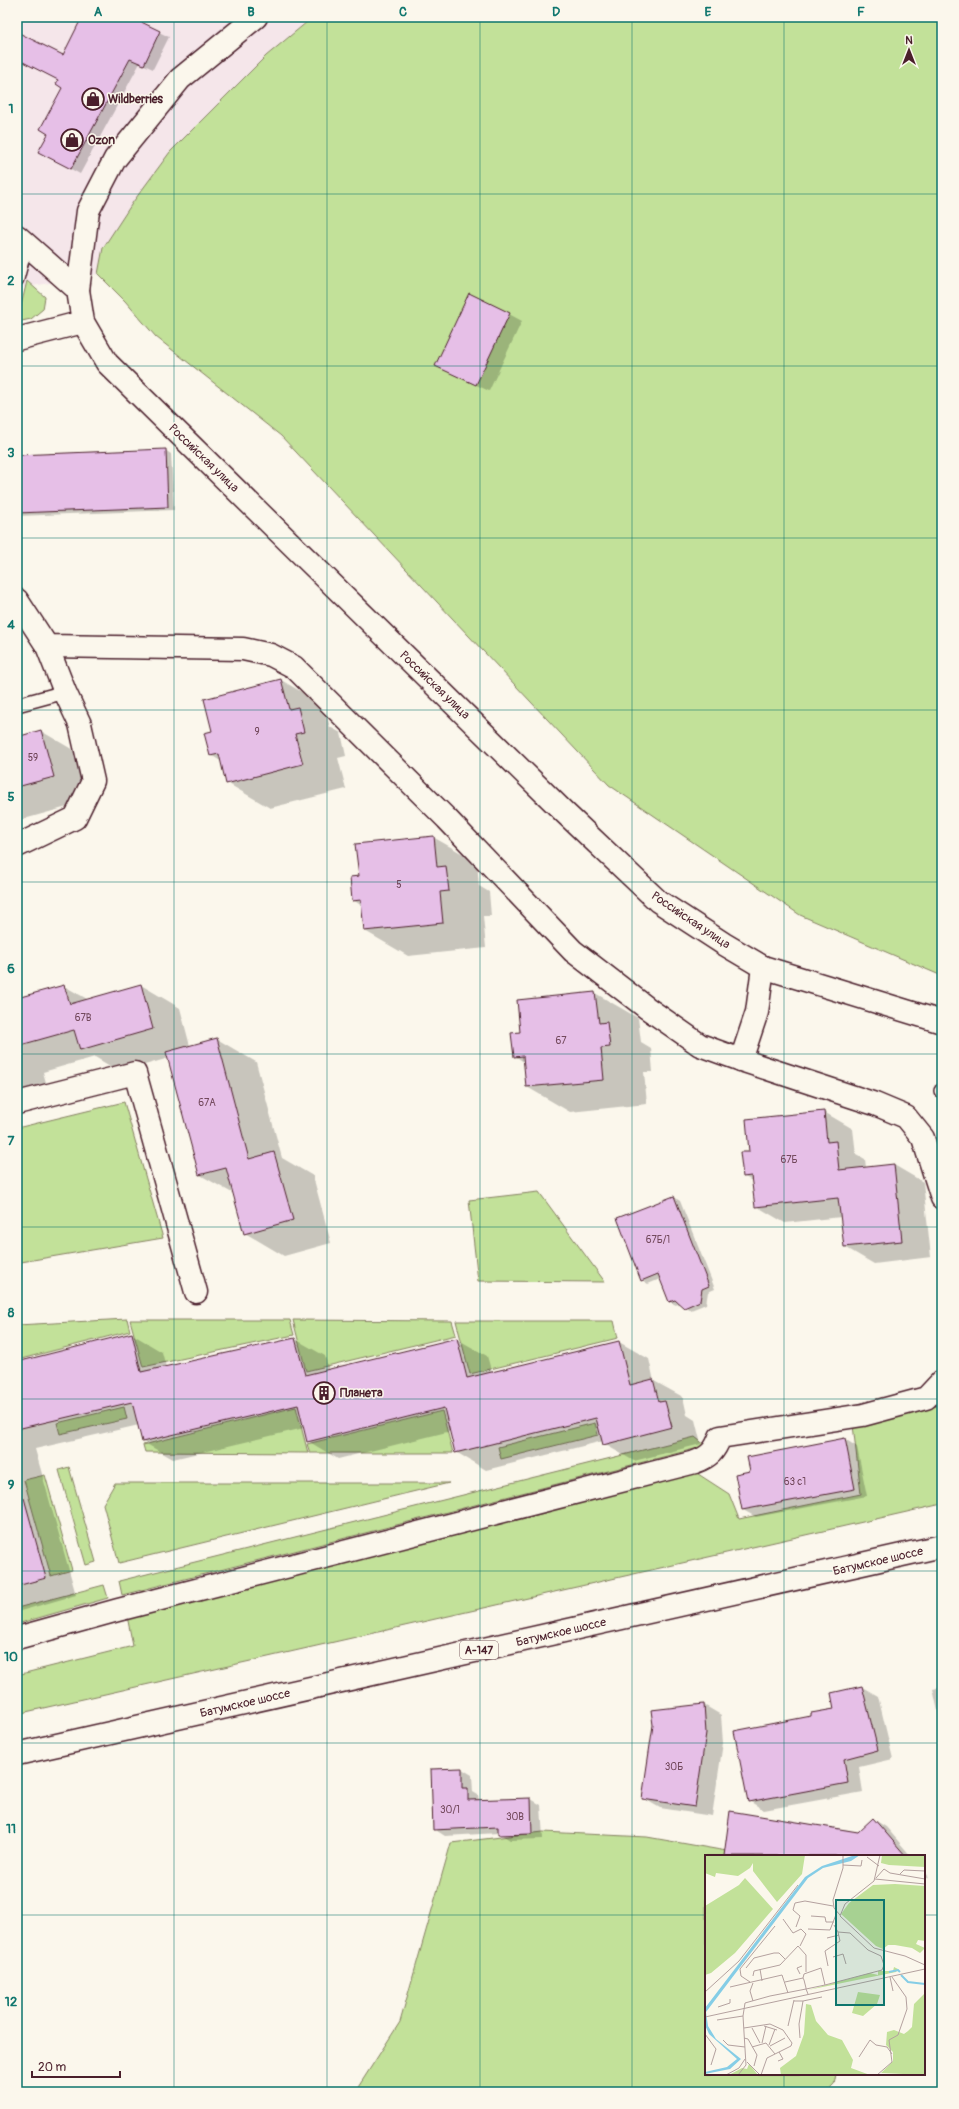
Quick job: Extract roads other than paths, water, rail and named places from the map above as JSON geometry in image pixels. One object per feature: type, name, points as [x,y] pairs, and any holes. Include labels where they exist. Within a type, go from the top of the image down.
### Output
[{"type":"main road","name":"Российская улица","points":[[256,17],[180,79],[115,159],[88,211],[78,290],[83,322],[107,363],[658,901],[724,944],[763,967],[942,1022]]},
{"type":"main road","points":[[22,240],[78,290]]},
{"type":"main road","points":[[17,338],[83,322]]},
{"type":"main road","points":[[17,600],[47,646],[64,692],[80,724],[93,781],[75,818],[17,846]]},
{"type":"main road","points":[[47,646],[243,649],[271,656],[294,667],[447,819],[573,951],[647,1008],[700,1045],[875,1104],[906,1117],[923,1138],[942,1198]]},
{"type":"main road","points":[[741,1060],[757,1012],[763,967]]},
{"type":"main road","points":[[17,1103],[135,1073],[196,1292]]},
{"type":"main road","points":[[17,1638],[133,1606],[695,1462],[706,1458],[716,1448],[720,1437],[863,1415],[926,1398],[942,1380]]},
{"type":"main road","name":"Батумское шоссе","points":[[17,1754],[942,1546]]},
{"type":"lane","points":[[17,279],[22,240]]},
{"type":"lane","points":[[17,705],[64,692]]},
{"type":"place","name":"Wildberries","points":[[93,99]]},
{"type":"place","name":"Ozon","points":[[72,140]]},
{"type":"place","name":"Планета","points":[[324,1393]]}]
